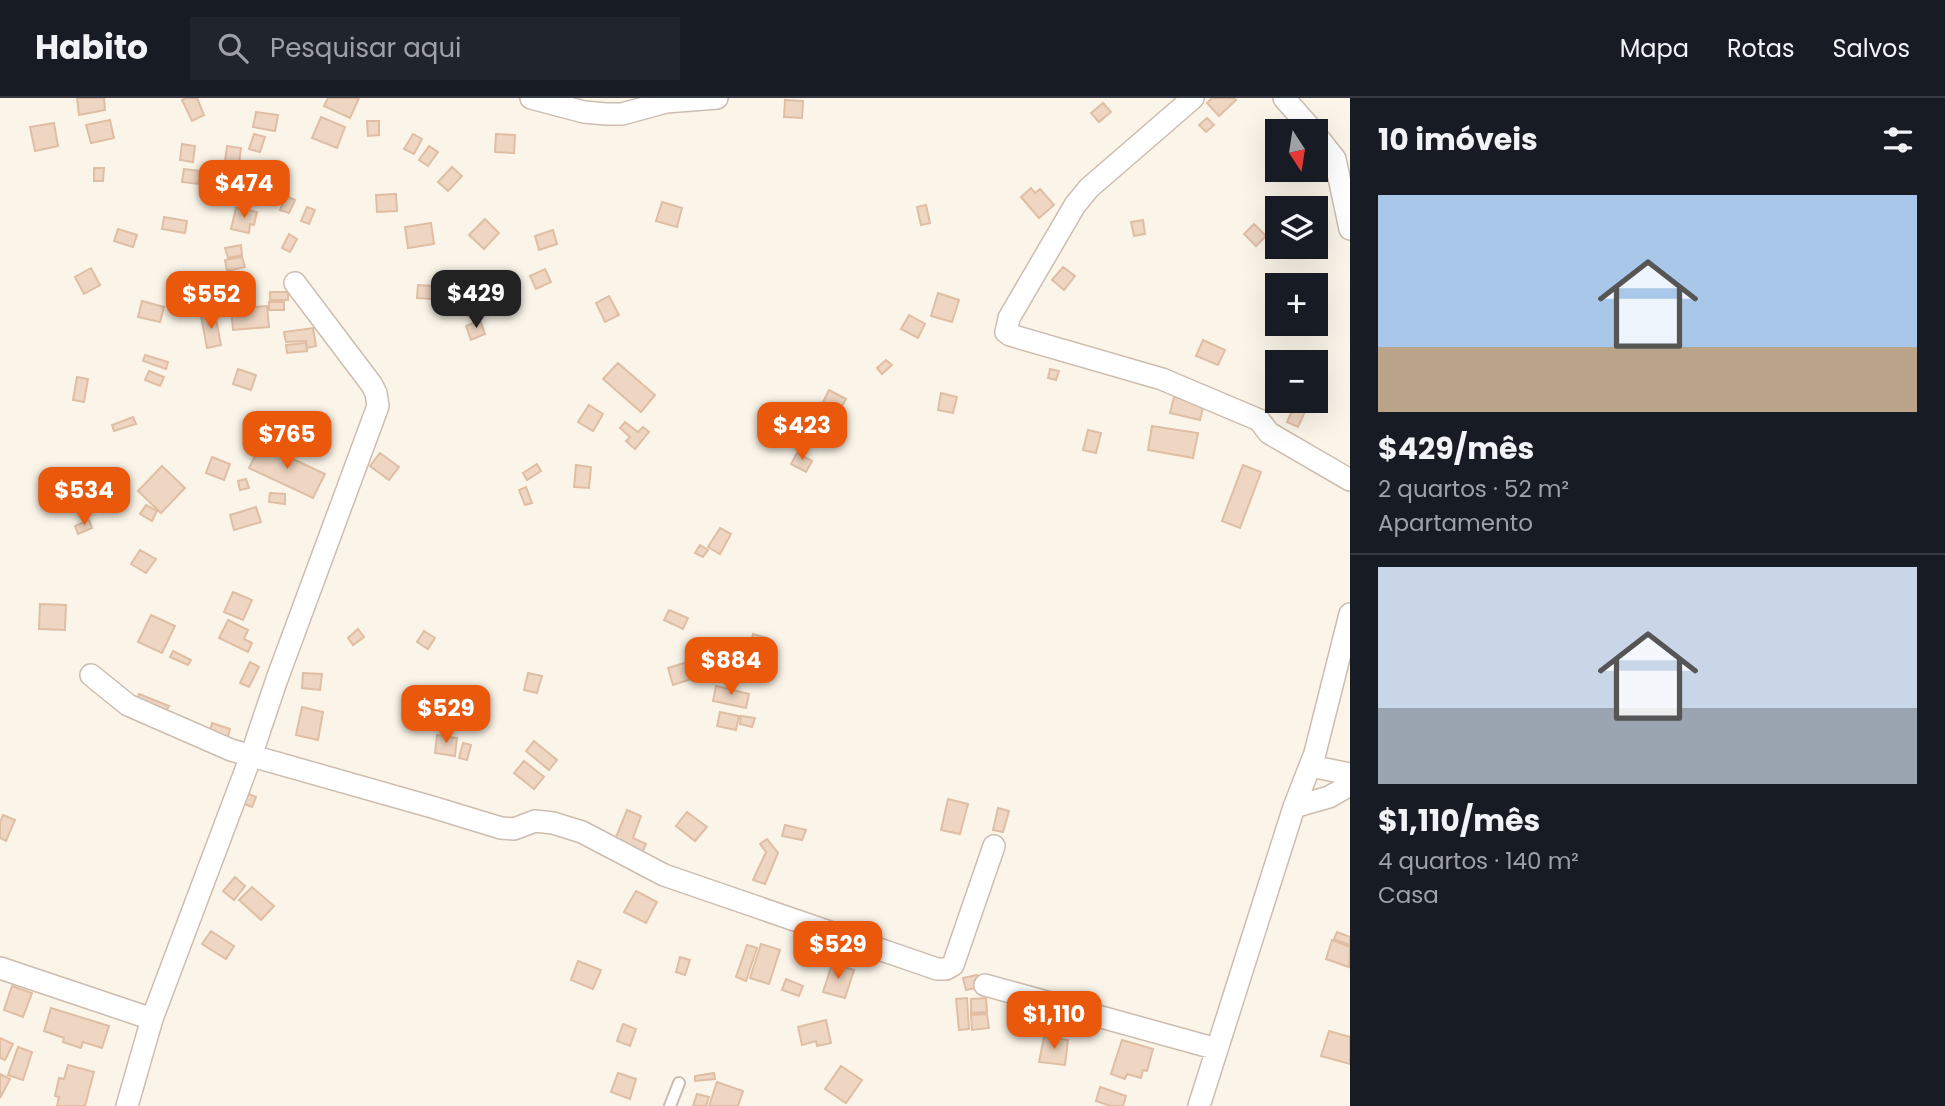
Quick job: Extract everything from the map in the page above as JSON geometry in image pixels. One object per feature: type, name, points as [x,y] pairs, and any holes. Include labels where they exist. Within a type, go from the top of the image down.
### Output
[{"type":"street","points":[[531,98],[584,112],[622,114],[666,103],[717,98]]},
{"type":"street","points":[[1193,98],[1089,188],[1075,205],[1009,318],[1006,331],[1010,335],[1162,379],[1259,420],[1269,433],[1350,480]]},
{"type":"street","points":[[1284,98],[1303,119]]},
{"type":"street","points":[[1328,150],[1335,159],[1350,229]]},
{"type":"street","points":[[127,1106],[152,1019],[378,406],[372,385],[295,283]]},
{"type":"street","points":[[1199,1106],[1294,807],[1310,766],[1350,614]]},
{"type":"street","points":[[91,675],[128,705],[231,750],[501,828],[514,830],[535,821],[553,823],[582,832],[664,875],[936,969],[946,969],[953,965],[994,846]]},
{"type":"street","points":[[1310,766],[1350,774]]},
{"type":"street","points":[[1294,807],[1329,797],[1350,785]]},
{"type":"street","points":[[0,968],[152,1019]]},
{"type":"street","points":[[985,985],[1217,1049]]},
{"type":"lane","points":[[670,1106],[679,1083]]},
{"type":"building","points":[[77,98],[104,98],[105,110],[79,115]]},
{"type":"building","points":[[197,98],[204,115],[192,121],[182,100]]},
{"type":"building","points":[[328,98],[359,98],[350,118],[324,106]]},
{"type":"building","points":[[1212,98],[1236,100],[1219,116],[1207,103]]},
{"type":"building","points":[[785,100],[803,101],[802,118],[784,117]]},
{"type":"building","points":[[1103,103],[1111,112],[1099,122],[1091,113]]},
{"type":"building","points":[[256,112],[278,115],[275,131],[253,127]]},
{"type":"building","points":[[321,117],[345,127],[337,148],[312,138]]},
{"type":"building","points":[[1207,118],[1214,125],[1206,132],[1199,125]]},
{"type":"building","points":[[110,120],[114,138],[91,143],[86,125]]},
{"type":"building","points":[[367,121],[379,121],[379,135],[368,136]]},
{"type":"building","points":[[54,123],[58,146],[35,151],[30,127]]},
{"type":"building","points":[[254,134],[265,137],[260,152],[249,149]]},
{"type":"building","points":[[413,134],[422,139],[414,154],[404,149]]},
{"type":"building","points":[[496,134],[515,135],[514,153],[495,152]]},
{"type":"building","points":[[182,144],[195,146],[193,162],[180,160]]},
{"type":"building","points":[[227,146],[241,148],[238,171],[224,169]]},
{"type":"building","points":[[429,146],[438,152],[428,166],[419,160]]},
{"type":"building","points":[[242,162],[250,163],[247,190],[239,189]]},
{"type":"building","points":[[452,167],[462,176],[448,191],[438,182]]},
{"type":"building","points":[[94,168],[104,168],[103,181],[94,181]]},
{"type":"building","points":[[184,169],[201,171],[199,184],[182,182]]},
{"type":"building","points":[[1031,188],[1035,193],[1040,189],[1054,205],[1039,218],[1021,197]]},
{"type":"building","points":[[396,194],[397,211],[377,212],[376,195]]},
{"type":"building","points":[[286,196],[295,200],[289,213],[280,210]]},
{"type":"building","points":[[662,202],[682,208],[677,227],[656,221]]},
{"type":"building","points":[[926,205],[930,223],[921,225],[917,207]]},
{"type":"building","points":[[307,207],[315,210],[309,224],[301,221]]},
{"type":"building","points":[[236,208],[257,212],[254,225],[250,224],[249,233],[231,229]]},
{"type":"building","points":[[164,217],[187,221],[185,233],[162,229]]},
{"type":"building","points":[[485,219],[499,233],[484,249],[469,235]]},
{"type":"building","points":[[1143,220],[1145,234],[1134,236],[1131,222]]},
{"type":"building","points":[[431,223],[434,244],[408,248],[405,227]]},
{"type":"building","points":[[1254,224],[1265,237],[1256,246],[1244,234]]},
{"type":"building","points":[[118,229],[137,235],[133,247],[114,241]]},
{"type":"building","points":[[553,230],[557,244],[539,250],[535,236]]},
{"type":"building","points":[[289,234],[297,239],[290,252],[282,248]]},
{"type":"building","points":[[241,245],[242,255],[228,258],[225,248]]},
{"type":"building","points":[[242,257],[245,267],[227,271],[225,260]]},
{"type":"building","points":[[1063,267],[1075,276],[1064,290],[1052,280]]},
{"type":"building","points":[[91,268],[100,285],[84,294],[75,277]]},
{"type":"building","points":[[545,269],[551,282],[536,289],[530,276]]},
{"type":"building","points":[[486,272],[488,294],[461,298],[458,276]]},
{"type":"building","points":[[418,285],[433,286],[432,299],[417,298]]},
{"type":"building","points":[[270,292],[288,292],[288,300],[270,300]]},
{"type":"building","points":[[938,293],[959,300],[952,322],[931,316]]},
{"type":"building","points":[[609,296],[619,315],[605,322],[596,303]]},
{"type":"building","points":[[142,301],[164,307],[160,322],[138,317]]},
{"type":"building","points":[[269,302],[284,302],[284,310],[269,310]]},
{"type":"building","points":[[267,306],[269,327],[233,330],[231,309]]},
{"type":"building","points":[[215,314],[221,345],[207,348],[201,316]]},
{"type":"building","points":[[909,315],[925,324],[918,338],[901,329]]},
{"type":"building","points":[[480,320],[485,334],[471,340],[466,326]]},
{"type":"building","points":[[313,328],[316,346],[307,348],[306,341],[286,342],[284,332]]},
{"type":"building","points":[[1203,340],[1225,350],[1218,365],[1196,356]]},
{"type":"building","points":[[306,343],[307,351],[287,353],[286,345]]},
{"type":"building","points":[[145,355],[168,362],[166,369],[143,361]]},
{"type":"building","points":[[886,360],[892,365],[882,374],[877,368]]},
{"type":"building","points":[[618,363],[655,395],[641,412],[603,379]]},
{"type":"building","points":[[238,369],[256,375],[251,390],[233,384]]},
{"type":"building","points":[[1050,369],[1059,371],[1056,380],[1048,378]]},
{"type":"building","points":[[149,371],[164,377],[160,386],[145,380]]},
{"type":"building","points":[[77,377],[88,379],[84,402],[73,400]]},
{"type":"building","points":[[829,390],[846,399],[836,416],[820,408]]},
{"type":"building","points":[[941,393],[957,397],[953,413],[938,410]]},
{"type":"building","points":[[1174,397],[1204,403],[1200,420],[1170,413]]},
{"type":"building","points":[[589,405],[603,414],[593,431],[578,422]]},
{"type":"building","points":[[1291,413],[1304,413],[1298,427],[1287,422]]},
{"type":"building","points":[[133,417],[136,424],[114,431],[112,425]]},
{"type":"building","points":[[291,422],[309,432],[301,445],[283,435]]},
{"type":"building","points":[[625,422],[638,432],[643,427],[649,432],[635,449],[626,441],[630,437],[620,428]]},
{"type":"building","points":[[1152,426],[1198,433],[1193,458],[1148,450]]},
{"type":"building","points":[[1088,430],[1101,433],[1096,453],[1083,450]]},
{"type":"building","points":[[261,444],[325,474],[313,498],[249,468]]},
{"type":"building","points":[[380,453],[399,467],[389,480],[370,466]]},
{"type":"building","points":[[797,453],[812,461],[806,472],[791,464]]},
{"type":"building","points":[[212,457],[230,464],[224,480],[206,473]]},
{"type":"building","points":[[537,464],[541,471],[527,480],[523,473]]},
{"type":"building","points":[[576,465],[591,467],[589,488],[574,487]]},
{"type":"building","points":[[1243,465],[1261,472],[1240,528],[1222,521]]},
{"type":"building","points":[[162,466],[185,488],[161,513],[138,491]]},
{"type":"building","points":[[246,479],[249,488],[240,490],[238,481]]},
{"type":"building","points":[[526,487],[532,503],[525,505],[519,490]]},
{"type":"building","points":[[270,493],[285,494],[285,504],[269,502]]},
{"type":"building","points":[[146,505],[157,511],[152,521],[140,514]]},
{"type":"building","points":[[256,507],[261,522],[234,530],[230,515]]},
{"type":"building","points":[[89,520],[92,528],[78,534],[75,526]]},
{"type":"building","points":[[720,528],[731,534],[720,554],[708,547]]},
{"type":"building","points":[[700,545],[708,550],[703,557],[695,553]]},
{"type":"building","points":[[140,550],[156,559],[146,573],[131,564]]},
{"type":"building","points":[[233,592],[252,600],[243,620],[224,612]]},
{"type":"building","points":[[40,604],[66,605],[65,630],[39,629]]},
{"type":"building","points":[[669,610],[688,618],[683,629],[664,620]]},
{"type":"building","points":[[151,615],[175,626],[162,653],[138,642]]},
{"type":"building","points":[[228,620],[248,630],[244,639],[252,643],[248,652],[219,638]]},
{"type":"building","points":[[358,629],[364,637],[353,645],[348,638]]},
{"type":"building","points":[[424,631],[435,638],[428,649],[417,642]]},
{"type":"building","points":[[753,634],[767,638],[762,653],[749,649]]},
{"type":"building","points":[[173,651],[191,660],[188,665],[170,657]]},
{"type":"building","points":[[701,658],[706,674],[673,685],[668,668]]},
{"type":"building","points":[[250,662],[259,667],[249,687],[240,683]]},
{"type":"building","points":[[303,673],[322,674],[320,690],[302,688]]},
{"type":"building","points":[[528,673],[542,676],[537,693],[524,690]]},
{"type":"building","points":[[716,686],[749,694],[746,708],[713,701]]},
{"type":"building","points":[[139,694],[169,706],[166,711],[137,700]]},
{"type":"building","points":[[302,707],[323,712],[318,740],[296,735]]},
{"type":"building","points":[[720,712],[739,716],[736,730],[717,726]]},
{"type":"building","points":[[741,716],[755,718],[752,727],[740,724]]},
{"type":"building","points":[[212,723],[230,729],[226,744],[213,737],[215,731],[210,730]]},
{"type":"building","points":[[437,735],[457,738],[455,756],[435,753]]},
{"type":"building","points":[[534,741],[557,760],[549,770],[526,751]]},
{"type":"building","points":[[463,743],[471,745],[467,760],[459,758]]},
{"type":"building","points":[[524,761],[544,777],[534,789],[514,773]]},
{"type":"building","points":[[244,792],[256,797],[252,807],[239,802]]},
{"type":"building","points":[[948,799],[968,804],[960,834],[941,830]]},
{"type":"building","points":[[998,808],[1009,811],[1003,832],[993,830]]},
{"type":"building","points":[[627,810],[641,816],[633,838],[646,844],[642,853],[614,842]]},
{"type":"building","points":[[687,812],[707,827],[695,841],[676,826]]},
{"type":"building","points":[[3,815],[15,820],[6,841],[0,838]]},
{"type":"building","points":[[785,825],[806,830],[802,840],[782,836]]},
{"type":"building","points":[[767,839],[778,853],[765,884],[753,880],[766,852],[760,844]]},
{"type":"building","points":[[235,877],[245,886],[234,900],[223,891]]},
{"type":"building","points":[[252,887],[274,906],[261,920],[239,900]]},
{"type":"building","points":[[636,891],[657,902],[646,923],[624,912]]},
{"type":"building","points":[[211,931],[234,946],[226,959],[202,944]]},
{"type":"building","points":[[1337,932],[1350,937],[1350,945],[1334,939]]},
{"type":"building","points":[[1332,940],[1350,947],[1349,967],[1326,959]]},
{"type":"building","points":[[761,944],[780,950],[769,984],[750,978]]},
{"type":"building","points":[[747,945],[757,948],[746,981],[736,977]]},
{"type":"building","points":[[680,957],[690,960],[685,975],[676,972]]},
{"type":"building","points":[[578,961],[601,970],[593,989],[571,980]]},
{"type":"building","points":[[832,964],[854,970],[845,998],[823,992]]},
{"type":"building","points":[[977,975],[980,987],[966,990],[963,978]]},
{"type":"building","points":[[786,979],[803,986],[799,996],[782,990]]},
{"type":"building","points":[[12,986],[32,993],[23,1017],[4,1010]]},
{"type":"building","points":[[967,998],[969,1029],[959,1030],[956,999]]},
{"type":"building","points":[[986,998],[987,1012],[971,1013],[971,999]]},
{"type":"building","points":[[51,1008],[109,1026],[102,1048],[83,1042],[81,1048],[44,1031]]},
{"type":"building","points":[[987,1014],[989,1028],[972,1030],[971,1015]]},
{"type":"building","points":[[826,1020],[831,1043],[817,1046],[816,1041],[802,1045],[798,1027]]},
{"type":"building","points":[[623,1024],[636,1029],[630,1046],[617,1041]]},
{"type":"building","points":[[1329,1031],[1350,1037],[1350,1064],[1321,1056]]},
{"type":"building","points":[[1044,1037],[1068,1040],[1065,1065],[1039,1062]]},
{"type":"building","points":[[0,1038],[13,1044],[5,1060],[0,1058]]},
{"type":"building","points":[[1122,1040],[1153,1049],[1147,1071],[1143,1070],[1141,1078],[1127,1074],[1125,1079],[1111,1074]]},
{"type":"building","points":[[18,1047],[32,1052],[23,1080],[8,1075]]},
{"type":"building","points":[[68,1065],[94,1072],[85,1106],[57,1106],[59,1097],[55,1096],[59,1078],[64,1079]]},
{"type":"building","points":[[841,1066],[862,1080],[846,1103],[825,1089]]},
{"type":"building","points":[[618,1073],[636,1079],[630,1099],[611,1092]]},
{"type":"building","points":[[714,1073],[715,1079],[695,1081],[695,1076]]},
{"type":"building","points":[[0,1074],[10,1079],[0,1098]]},
{"type":"building","points":[[717,1082],[743,1091],[738,1106],[709,1106]]},
{"type":"building","points":[[1100,1087],[1126,1096],[1123,1106],[1111,1106],[1096,1101]]},
{"type":"building","points":[[697,1094],[709,1097],[706,1106],[693,1106]]}]
